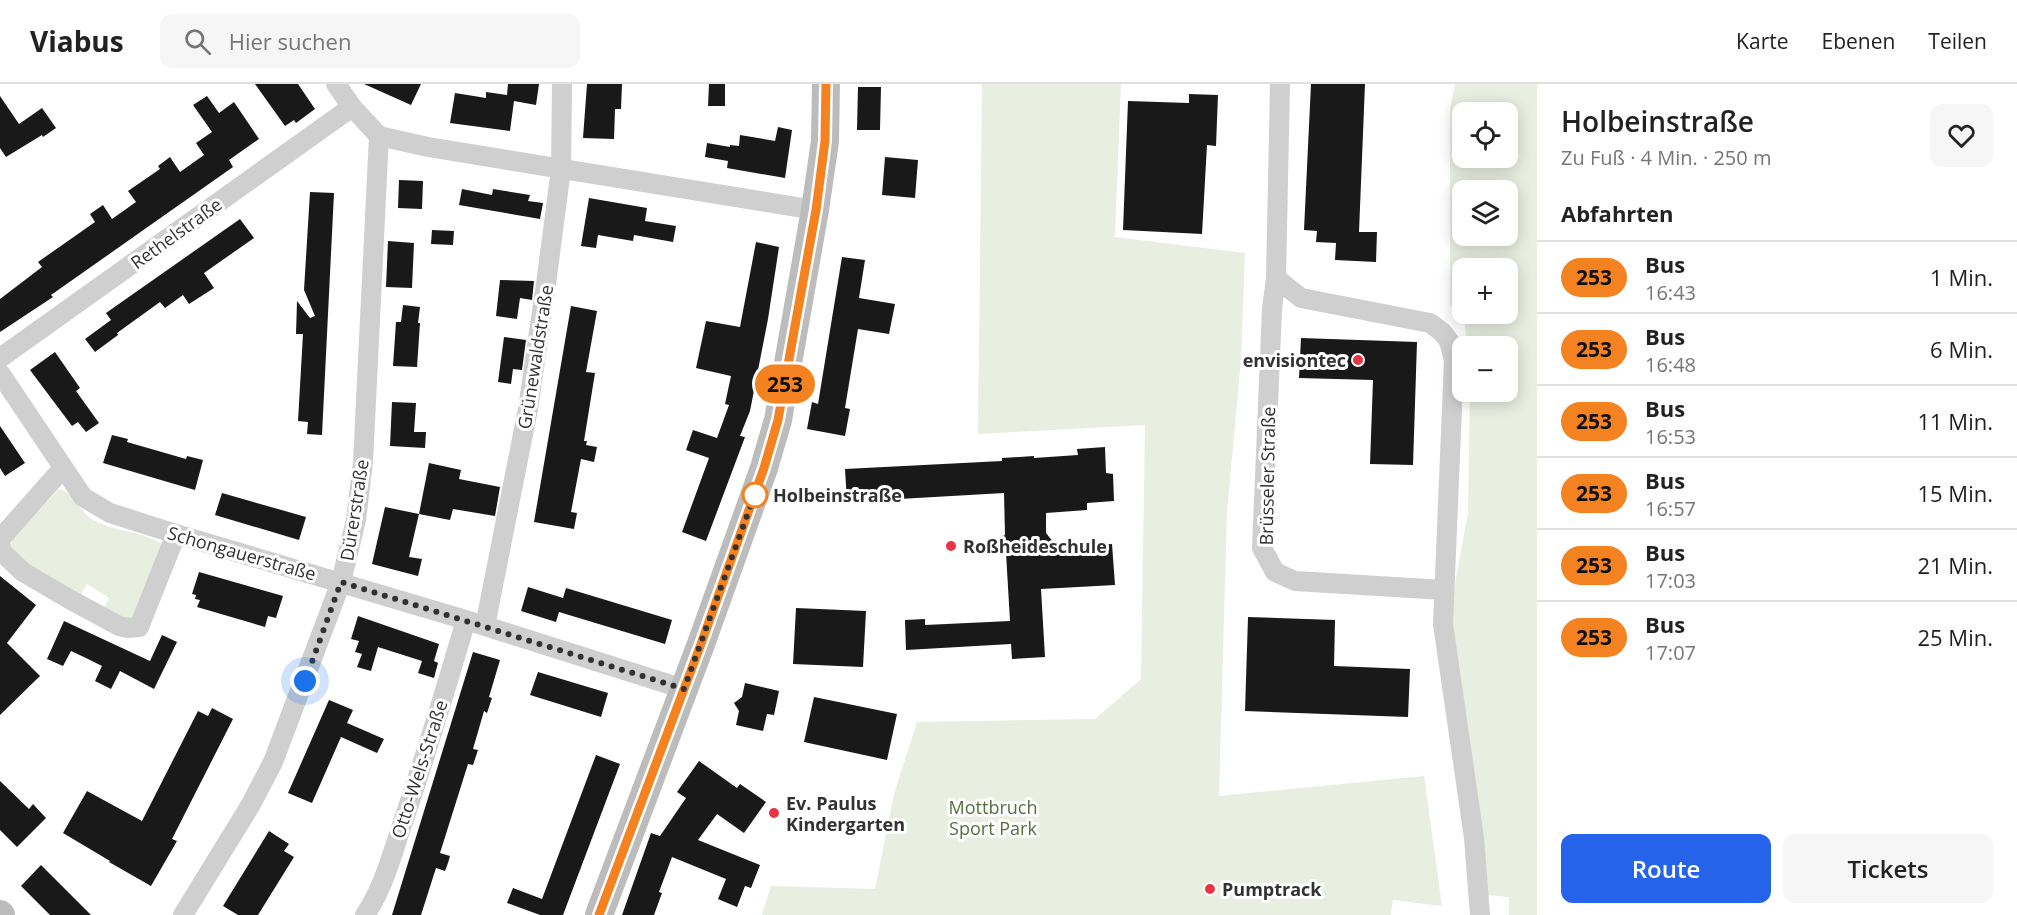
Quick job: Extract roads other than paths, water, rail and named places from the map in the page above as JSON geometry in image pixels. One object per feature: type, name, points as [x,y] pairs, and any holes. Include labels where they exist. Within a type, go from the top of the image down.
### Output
[{"type":"street","points":[[336,84],[352,107],[379,136],[428,147],[816,210]]},
{"type":"street","name":"Grünewaldstraße","points":[[485,626],[528,409],[561,169],[562,84]]},
{"type":"street","points":[[599,915],[684,689],[761,476],[778,420],[816,210],[825,141],[826,84]]},
{"type":"street","name":"Brüsseler Straße","points":[[1280,84],[1276,278],[1272,309],[1262,548],[1275,572],[1295,581],[1444,590]]},
{"type":"street","name":"Rethelstraße","points":[[0,358],[352,107]]},
{"type":"street","name":"Dürerstraße","points":[[183,915],[250,806],[273,762],[341,582],[356,520],[363,462],[379,136]]},
{"type":"street","points":[[1276,278],[1301,298],[1430,323],[1449,341],[1454,360],[1443,624],[1472,827],[1480,915]]},
{"type":"street","name":"Schongauerstraße","points":[[0,374],[83,497],[110,513],[466,620],[684,689]]},
{"type":"street","points":[[63,468],[0,541],[2,552],[23,572],[103,619],[128,628],[139,627],[176,534]]},
{"type":"street","name":"Otto-Wels-Straße","points":[[365,915],[377,897],[384,877],[426,754],[466,620]]},
{"type":"place","name":"envisiontec","points":[[1358,360]]},
{"type":"place","name":"Holbeinstraße","points":[[755,495]]},
{"type":"place","name":"Roßheideschule","points":[[951,546]]},
{"type":"place","name":"Ev. Paulus Kindergarten","points":[[774,813]]},
{"type":"place","name":"Pumptrack","points":[[1210,889]]},
{"type":"park label","name":"Mottbruch Sport Park","points":[[993,817]]}]
